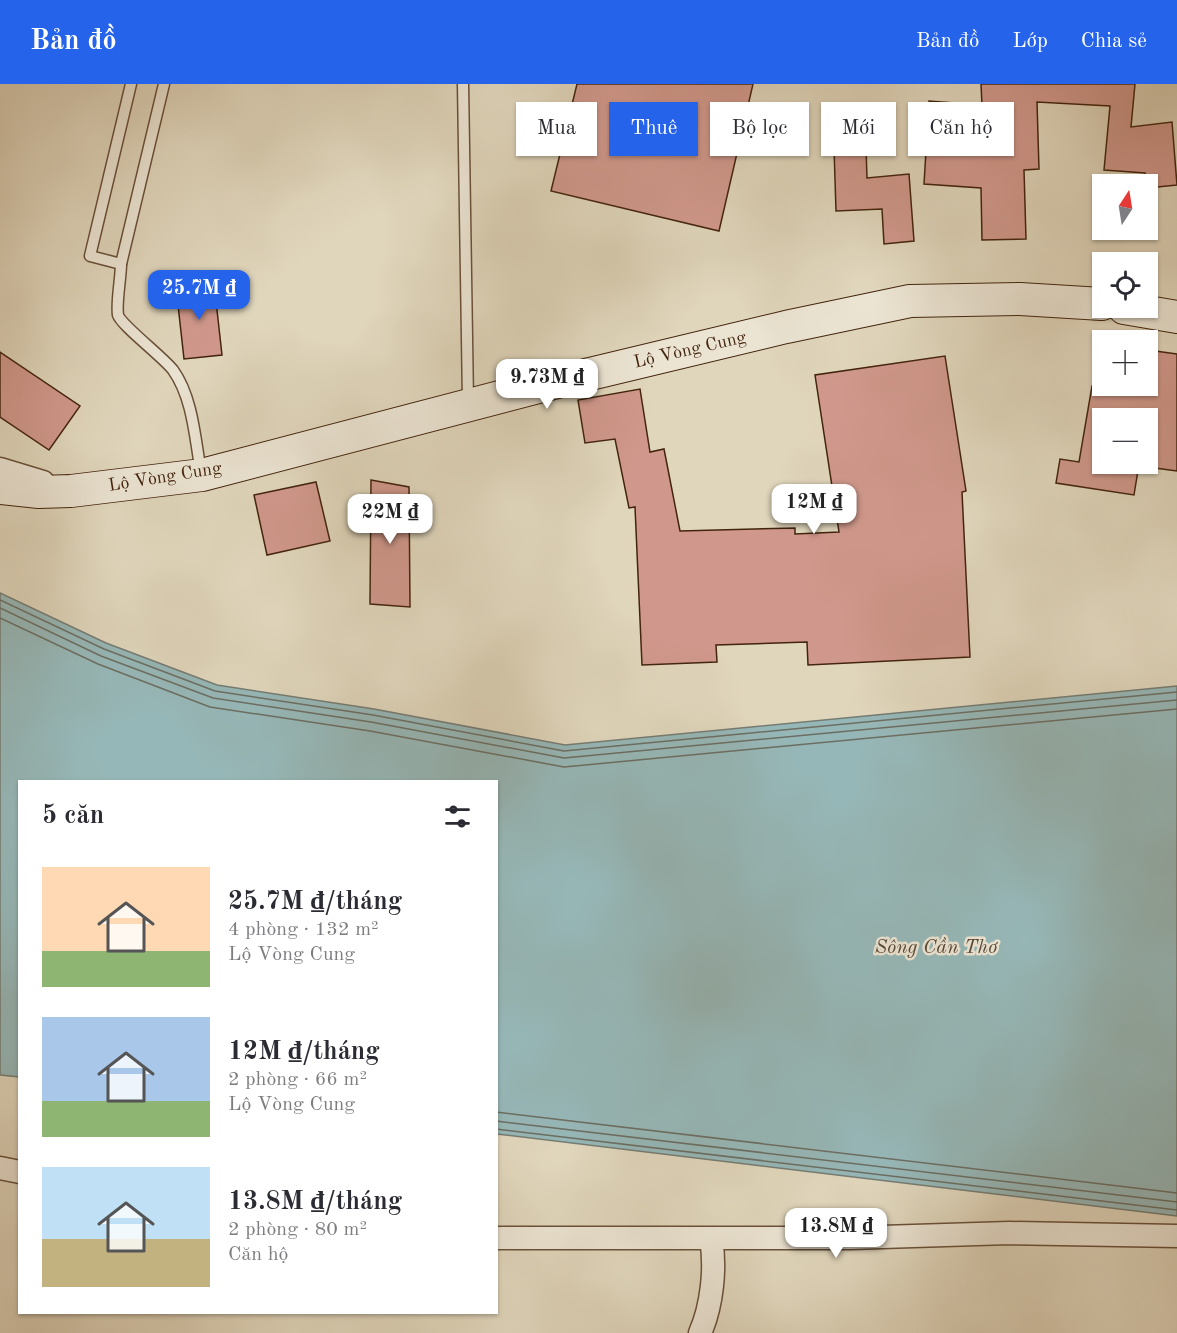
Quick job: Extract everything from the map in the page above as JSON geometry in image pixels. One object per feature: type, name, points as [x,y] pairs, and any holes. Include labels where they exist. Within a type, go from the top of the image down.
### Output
[{"type":"main road","name":"Lộ Vòng Cung","points":[[0,488],[39,492],[71,491],[202,475],[468,405],[786,327],[910,301],[1020,299],[1092,303]]},
{"type":"main road","points":[[1158,314],[1177,317]]},
{"type":"street","points":[[0,469],[71,491]]},
{"type":"street","points":[[0,1168],[18,1172]]},
{"type":"street","points":[[498,1238],[850,1239],[1009,1233],[1177,1236]]},
{"type":"street","points":[[700,1333],[708,1316],[714,1256],[711,1239]]},
{"type":"lane","points":[[121,264],[90,256],[131,84]]},
{"type":"lane","points":[[164,84],[121,264],[118,316],[126,327],[145,341],[173,370],[186,397],[202,475]]},
{"type":"lane","points":[[463,84],[468,405]]},
{"type":"water","name":"Sông Cần Thơ","points":[[0,593],[106,643],[217,685],[374,709],[565,745],[1177,686],[1177,1216],[498,1134],[498,780],[18,780],[18,1077],[0,1075]]},
{"type":"building","points":[[577,84],[753,84],[749,102],[710,102],[710,156],[736,156],[719,231],[551,191],[560,156],[597,156],[597,102],[573,102]]},
{"type":"building","points":[[981,84],[1135,84],[1131,127],[1172,122],[1177,185],[1158,187],[1158,174],[1104,170],[1110,106],[1037,102],[1039,169],[1024,170],[1026,239],[982,240],[981,188],[924,184],[926,156],[1014,156],[1014,102],[982,102]]},
{"type":"building","points":[[834,156],[866,156],[867,178],[909,174],[914,241],[884,244],[882,209],[836,211]]},
{"type":"building","points":[[214,283],[222,355],[184,359],[176,287]]},
{"type":"building","points":[[1158,351],[1177,354],[1177,471],[1158,468],[1158,408],[1092,408],[1092,474],[1137,474],[1134,495],[1056,483],[1060,459],[1079,462],[1092,386],[1092,396],[1158,396]]},
{"type":"building","points":[[0,352],[80,406],[49,450],[0,417]]},
{"type":"building","points":[[945,356],[966,491],[962,492],[970,657],[808,665],[807,642],[716,645],[717,662],[642,665],[635,507],[629,508],[615,439],[585,443],[578,400],[640,389],[650,452],[664,449],[680,531],[795,528],[795,534],[839,532],[815,375]]},
{"type":"building","points":[[371,480],[409,487],[410,607],[370,604]]},
{"type":"building","points":[[316,482],[330,541],[267,555],[254,495]]}]
